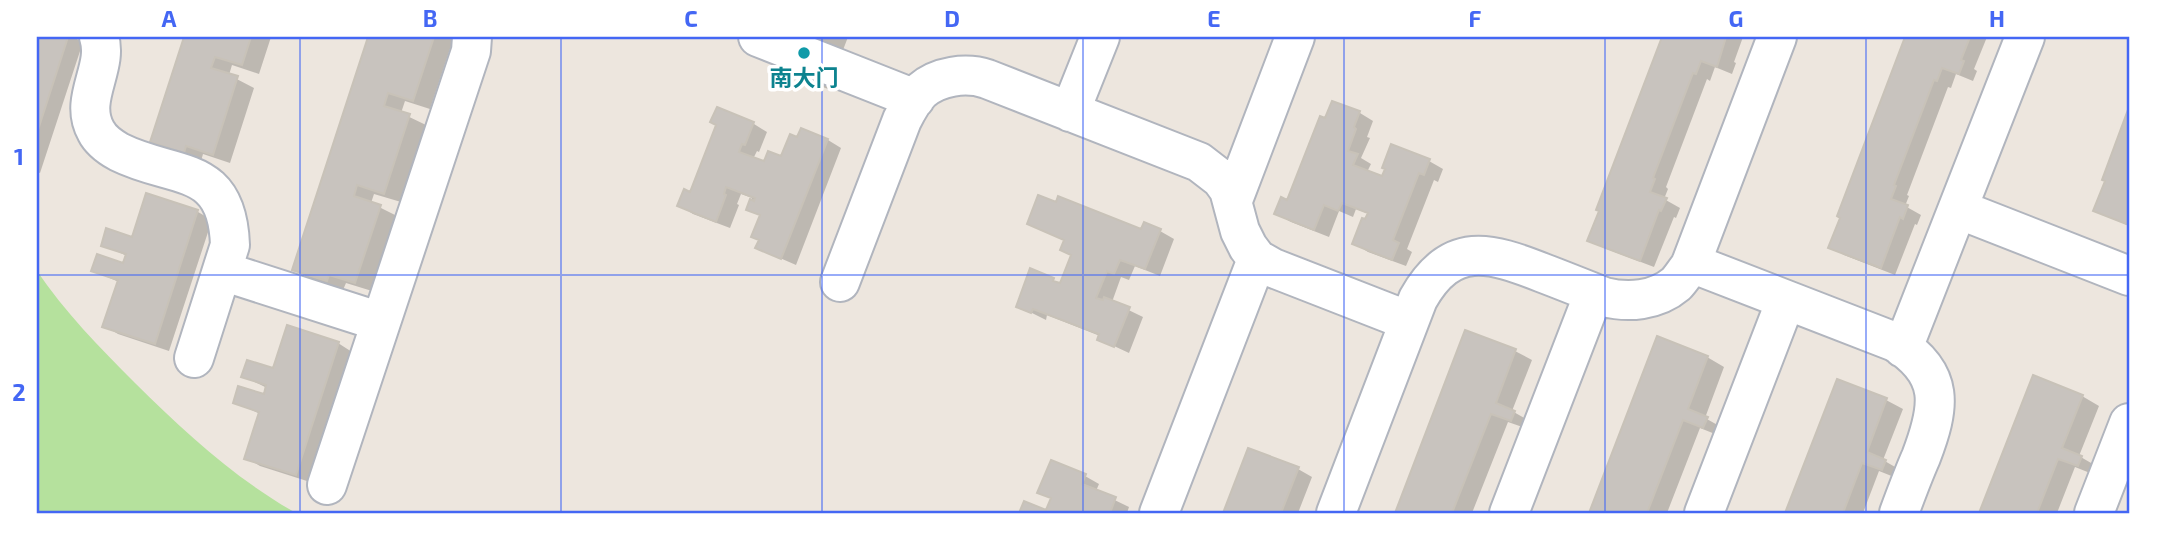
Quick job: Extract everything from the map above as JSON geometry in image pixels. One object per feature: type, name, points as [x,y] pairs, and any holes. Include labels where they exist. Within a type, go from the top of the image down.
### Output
[{"type":"lane","points":[[99,37],[102,43],[101,63],[91,95],[90,114],[96,131],[108,146],[128,156],[194,176],[212,188],[225,207],[230,227],[230,245],[194,358]]},
{"type":"lane","points":[[327,485],[471,51],[472,37]]},
{"type":"lane","points":[[758,37],[915,99]]},
{"type":"lane","points":[[1070,112],[1100,37]]},
{"type":"lane","points":[[1233,200],[1296,37]]},
{"type":"lane","points":[[1336,513],[1409,321],[1426,284],[1439,271],[1454,261],[1483,254],[1507,258],[1594,293],[1630,301],[1648,298],[1677,283],[1690,263],[1777,37]]},
{"type":"lane","points":[[1903,348],[2025,37]]},
{"type":"lane","points":[[840,282],[902,120],[921,91],[933,84],[965,75],[987,79],[1199,162],[1229,190],[1240,231],[1257,259],[1273,268],[1409,321]]},
{"type":"lane","points":[[1199,162],[1222,162],[1232,158],[1249,148],[1257,138]]},
{"type":"lane","points":[[1958,209],[2129,276]]},
{"type":"lane","points":[[1159,513],[1257,259]]},
{"type":"lane","points":[[1690,263],[1895,342],[1922,365],[1931,380],[1935,418],[1899,513]]},
{"type":"lane","points":[[222,271],[381,322]]},
{"type":"lane","points":[[1509,513],[1594,293]]},
{"type":"lane","points":[[1704,513],[1786,300]]},
{"type":"lane","points":[[2094,513],[2129,423]]},
{"type":"green space","points":[[37,271],[83,329],[173,419],[231,470],[296,513],[37,513]]},
{"type":"building","points":[[37,37],[68,37],[37,133]]},
{"type":"building","points":[[184,37],[251,37],[242,65],[215,57],[211,68],[238,76],[213,155],[186,146],[184,153],[150,142]]},
{"type":"building","points":[[368,37],[434,37],[413,101],[388,93],[384,106],[410,114],[384,194],[357,185],[354,196],[381,205],[355,283],[329,275],[327,281],[292,270]]},
{"type":"building","points":[[1662,37],[1726,37],[1717,67],[1701,61],[1696,74],[1693,73],[1653,178],[1655,179],[1650,192],[1667,198],[1661,211],[1659,210],[1640,261],[1587,241],[1599,211],[1596,210]]},
{"type":"building","points":[[1905,37],[1970,37],[1959,74],[1942,68],[1937,81],[1934,80],[1894,185],[1896,186],[1891,199],[1908,205],[1903,219],[1900,217],[1881,268],[1828,248],[1840,218],[1837,216]]},
{"type":"building","points":[[1332,101],[1360,111],[1348,151],[1358,154],[1353,165],[1382,176],[1385,169],[1382,168],[1391,144],[1430,159],[1424,175],[1419,173],[1393,240],[1399,243],[1392,260],[1352,244],[1362,218],[1365,219],[1368,213],[1342,203],[1338,211],[1324,205],[1314,230],[1274,214],[1281,197],[1287,200],[1320,116],[1325,118]]},
{"type":"building","points":[[717,107],[754,122],[745,145],[742,144],[739,152],[764,161],[768,151],[781,156],[790,134],[797,137],[801,128],[828,139],[781,259],[755,248],[759,240],[751,237],[760,215],[746,210],[750,199],[754,201],[755,198],[726,187],[726,195],[716,222],[677,206],[684,189],[690,192],[716,125],[710,122]]},
{"type":"building","points":[[2129,107],[2129,225],[2093,211]]},
{"type":"building","points":[[146,193],[198,210],[155,344],[102,327],[118,280],[91,271],[97,254],[123,263],[126,254],[101,246],[106,228],[132,237]]},
{"type":"building","points":[[1038,195],[1056,202],[1058,196],[1141,229],[1144,222],[1161,229],[1145,269],[1120,260],[1114,274],[1107,271],[1096,298],[1103,300],[1104,297],[1130,307],[1114,347],[1097,340],[1099,334],[1033,309],[1031,313],[1016,307],[1030,268],[1060,283],[1071,255],[1060,250],[1064,240],[1027,224]]},
{"type":"building","points":[[287,325],[339,342],[296,475],[244,459],[259,412],[233,403],[238,386],[264,394],[266,385],[241,377],[247,360],[273,368]]},
{"type":"building","points":[[1465,330],[1516,349],[1496,403],[1515,411],[1511,421],[1491,414],[1452,513],[1395,513]]},
{"type":"building","points":[[1657,336],[1708,356],[1688,409],[1708,417],[1703,428],[1683,420],[1647,513],[1589,513]]},
{"type":"building","points":[[2033,375],[2083,395],[2062,448],[2082,456],[2078,466],[2058,459],[2037,513],[1979,513]]},
{"type":"building","points":[[1837,379],[1887,398],[1867,452],[1886,460],[1882,470],[1862,463],[1843,513],[1785,513]]},
{"type":"building","points":[[1248,448],[1299,467],[1281,513],[1223,513]]},
{"type":"building","points":[[1051,460],[1086,474],[1082,484],[1116,497],[1110,513],[1019,513],[1024,501],[1046,510],[1051,498],[1037,493]]},
{"type":"place","name":"南大门","points":[[804,53]]}]
